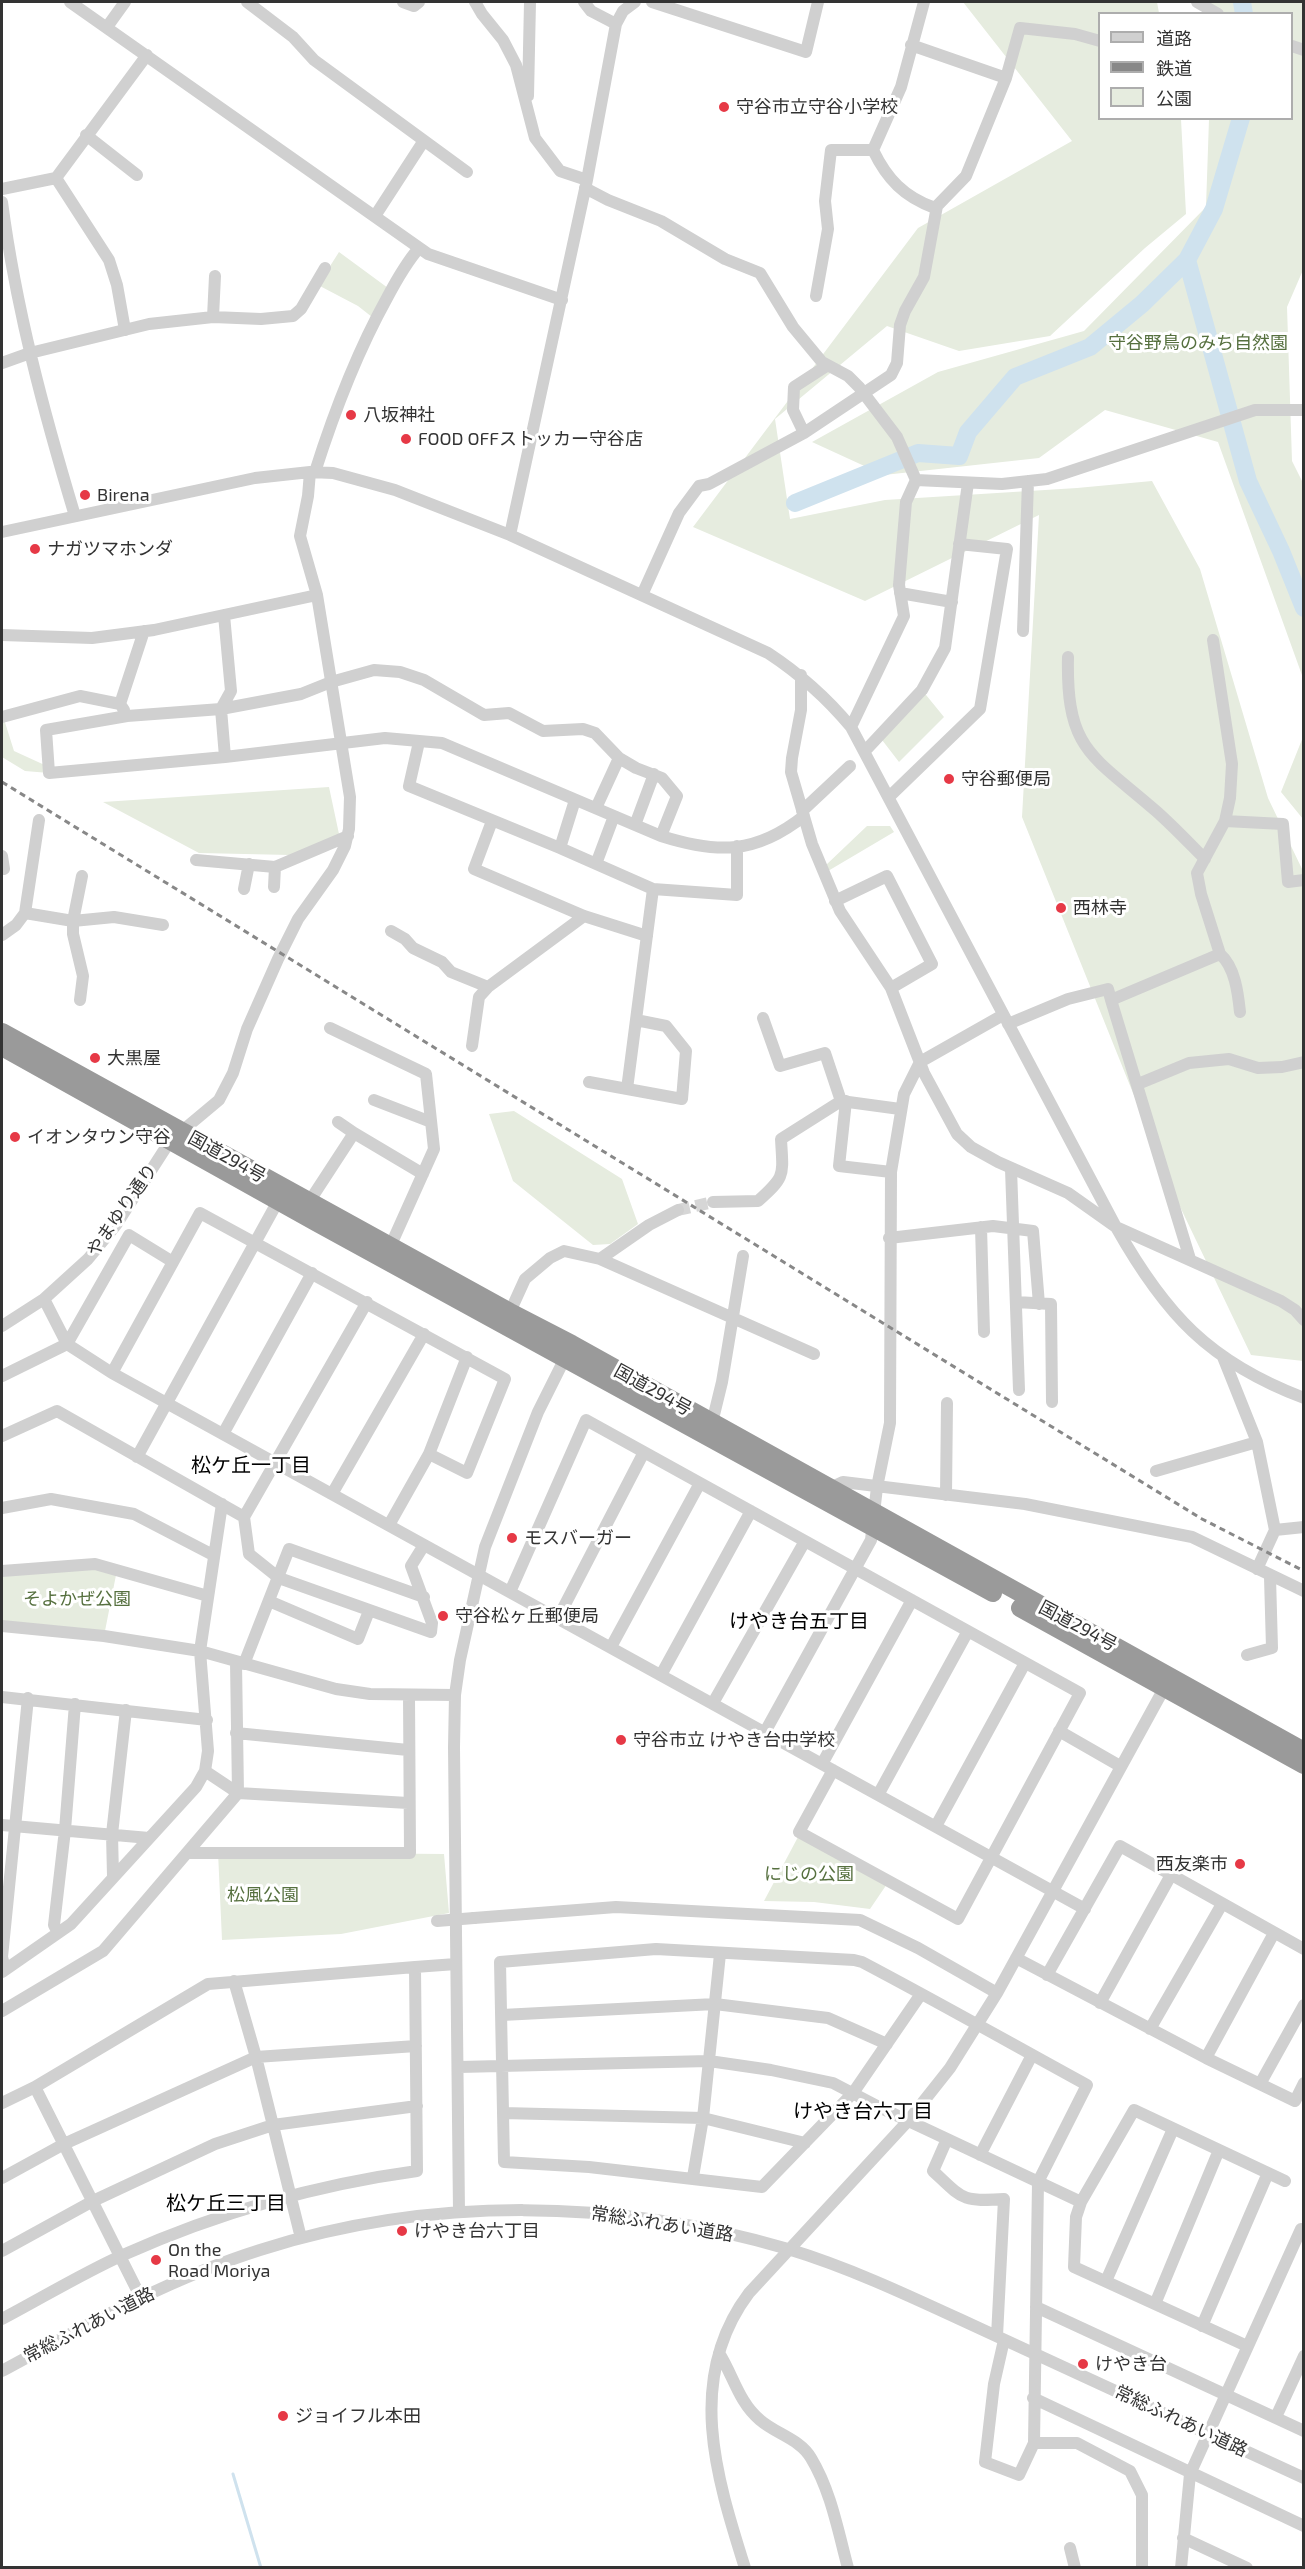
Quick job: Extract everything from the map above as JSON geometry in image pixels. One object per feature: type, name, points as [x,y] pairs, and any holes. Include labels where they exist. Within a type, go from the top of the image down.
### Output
[{"type":"highway","name":"国道294号","points":[[2,1032],[278,1201],[568,1351],[1168,1683],[1304,1764]]},
{"type":"highway","name":"国道294号","points":[[2,1047],[309,1202],[510,1312],[568,1351]]},
{"type":"highway","name":"国道294号","points":[[710,1430],[830,1488],[873,1520]]},
{"type":"highway","name":"国道294号","points":[[1168,1683],[1304,1751]]},
{"type":"street","points":[[70,2],[428,254],[561,300]]},
{"type":"street","points":[[107,27],[125,2]]},
{"type":"street","points":[[247,2],[293,37],[314,60],[467,172]]},
{"type":"street","points":[[403,2],[414,6],[418,2]]},
{"type":"street","points":[[475,2],[503,40],[516,65],[535,138],[560,171],[661,221],[726,259],[760,273],[793,327],[822,362],[848,376],[897,437],[916,480],[906,502],[899,585],[904,616],[851,727]]},
{"type":"street","points":[[528,111],[530,2]]},
{"type":"street","points":[[584,2],[591,11],[616,24]]},
{"type":"street","points":[[510,535],[586,184],[616,24],[622,10],[635,2]]},
{"type":"street","points":[[652,2],[806,52],[818,2]]},
{"type":"street","points":[[924,2],[901,87],[873,150],[883,171],[898,189],[925,205],[937,207]]},
{"type":"street","points":[[1197,2],[1214,12]]},
{"type":"street","points":[[642,596],[679,513],[699,486],[709,484],[804,433],[862,393],[887,379],[897,363],[900,325],[904,311],[924,277],[937,207],[966,176],[1006,78],[1020,28],[1075,34],[1098,40]]},
{"type":"street","points":[[911,45],[1006,78]]},
{"type":"street","points":[[2,189],[56,178],[147,55]]},
{"type":"street","points":[[86,135],[137,175]]},
{"type":"street","points":[[375,216],[423,141]]},
{"type":"street","points":[[816,297],[828,229],[825,201],[831,150],[873,150]]},
{"type":"street","points":[[56,178],[109,260],[117,285],[125,330]]},
{"type":"street","points":[[2,202],[10,269],[30,353],[75,516]]},
{"type":"street","points":[[196,860],[275,867],[348,836],[350,797],[317,595],[300,536],[313,472],[350,375],[374,322],[419,248]]},
{"type":"street","points":[[2,363],[30,353],[172,321],[213,317],[261,319],[293,316],[301,309],[325,268]]},
{"type":"street","points":[[213,317],[215,276]]},
{"type":"street","points":[[804,433],[793,410],[794,387],[828,365]]},
{"type":"street","points":[[916,480],[1002,484],[1047,479],[1255,410],[1304,410]]},
{"type":"street","points":[[2,532],[255,478],[313,472],[333,473],[395,490],[510,535],[768,653],[801,675],[834,706],[851,727],[1116,1227],[1133,1258],[1167,1306],[1204,1344],[1223,1357],[1252,1374],[1304,1398]]},
{"type":"street","points":[[1023,631],[1028,481]]},
{"type":"street","points":[[865,751],[922,690],[945,648],[968,483]]},
{"type":"street","points":[[889,797],[981,709],[1007,549],[959,544]]},
{"type":"street","points":[[900,593],[952,602]]},
{"type":"street","points":[[2,635],[92,638],[144,631],[317,595]]},
{"type":"street","points":[[224,615],[231,691],[221,709],[225,757]]},
{"type":"street","points":[[120,704],[144,631]]},
{"type":"street","points":[[1213,640],[1232,764],[1230,798],[1224,821],[1197,873],[1201,894],[1220,954],[1227,960],[1238,993],[1240,1012]]},
{"type":"street","points":[[1068,657],[1068,690],[1073,721],[1084,747],[1107,772],[1156,812],[1205,859]]},
{"type":"street","points":[[661,836],[677,796],[662,778],[636,768],[619,758],[595,734],[584,729],[543,731],[509,713],[484,715],[424,680],[400,672],[375,670],[331,682],[301,694],[221,709],[127,716],[46,730],[49,773],[225,757],[385,738],[442,743],[661,836],[709,848],[768,840],[782,832],[850,766]]},
{"type":"street","points":[[801,675],[801,710],[791,772],[812,844],[835,901],[891,988],[936,1098],[957,1134],[971,1147],[1011,1169],[1068,1193],[1116,1227],[1281,1301],[1295,1310],[1304,1320]]},
{"type":"street","points":[[2,717],[80,696],[120,704],[127,716]]},
{"type":"street","points":[[420,742],[409,786],[653,889],[737,895],[737,846]]},
{"type":"street","points":[[596,808],[619,758]]},
{"type":"street","points":[[635,825],[654,774]]},
{"type":"street","points":[[560,848],[575,800]]},
{"type":"street","points":[[596,864],[614,816]]},
{"type":"street","points":[[2,935],[16,925],[25,913],[39,820]]},
{"type":"street","points":[[492,821],[474,869],[584,916],[647,936]]},
{"type":"street","points":[[1224,821],[1283,824],[1288,882],[1304,880]]},
{"type":"street","name":"やまゆり通り","points":[[2,1326],[44,1299],[67,1280],[103,1242],[175,1136],[219,1100],[226,1089],[247,1029],[278,958],[298,919],[333,870],[348,836]]},
{"type":"street","points":[[2,856],[4,869]]},
{"type":"street","points":[[244,889],[249,864]]},
{"type":"street","points":[[274,887],[275,867]]},
{"type":"street","points":[[80,1000],[83,976],[73,934],[73,921],[82,876]]},
{"type":"street","points":[[835,901],[887,876],[932,964],[891,988]]},
{"type":"street","points":[[627,1089],[653,889]]},
{"type":"street","points":[[25,913],[73,921],[114,917],[163,925]]},
{"type":"street","points":[[472,1046],[479,998],[488,987],[584,916]]},
{"type":"street","points":[[391,931],[405,939],[413,948],[442,962],[450,972],[488,987]]},
{"type":"street","points":[[1112,999],[1220,954]]},
{"type":"street","points":[[765,1732],[871,1540],[890,1423],[891,1172],[900,1109],[910,1078],[920,1062],[1005,1019],[1108,989],[1190,1259]]},
{"type":"street","points":[[763,1018],[780,1066],[825,1053],[844,1101],[839,1166],[891,1172]]},
{"type":"street","points":[[589,1082],[681,1099],[686,1051],[666,1026],[636,1020]]},
{"type":"street","points":[[330,1028],[426,1074],[434,1149],[390,1247]]},
{"type":"street","points":[[1138,1084],[1189,1063],[1229,1059],[1258,1068],[1282,1067],[1304,1062]]},
{"type":"street","points":[[374,1100],[431,1122]]},
{"type":"street","points":[[712,1202],[758,1201],[778,1184],[782,1171],[781,1139],[844,1101],[900,1109]]},
{"type":"street","points":[[338,1122],[423,1174]]},
{"type":"street","points":[[309,1202],[354,1133]]},
{"type":"street","points":[[1011,1169],[1020,1390]]},
{"type":"street","points":[[137,1457],[278,1201]]},
{"type":"street","points":[[600,1259],[649,1225],[678,1210]]},
{"type":"street","points":[[112,1373],[200,1213],[505,1379],[467,1473],[429,1454]]},
{"type":"street","points":[[889,1238],[993,1226],[1033,1231],[1039,1304]]},
{"type":"street","points":[[981,1227],[984,1332]]},
{"type":"street","points":[[2,1376],[67,1344],[129,1235],[173,1262]]},
{"type":"street","points":[[510,1312],[525,1279],[550,1258],[564,1251],[600,1259],[814,1354]]},
{"type":"street","points":[[710,1430],[743,1256]]},
{"type":"street","points":[[223,1434],[312,1273]]},
{"type":"street","points":[[44,1299],[67,1344],[112,1373],[1085,1909]]},
{"type":"street","points":[[367,1302],[244,1517],[249,1554],[278,1577],[431,1632],[432,1623],[411,1566],[424,1545]]},
{"type":"street","points":[[1016,1302],[1051,1304],[1052,1402]]},
{"type":"street","points":[[332,1494],[424,1334]]},
{"type":"street","points":[[459,2212],[455,1695],[477,1574],[499,1509],[538,1412],[568,1351]]},
{"type":"street","points":[[389,1525],[429,1454],[466,1357]]},
{"type":"street","points":[[1223,1357],[1257,1442],[1275,1530],[1257,1569]]},
{"type":"street","points":[[946,1495],[947,1403]]},
{"type":"street","points":[[2,1436],[57,1411],[244,1517]]},
{"type":"street","points":[[510,1592],[586,1420],[856,1569],[912,1600],[968,1631],[1025,1663],[1080,1693],[958,1919],[799,1832],[827,1767],[912,1600]]},
{"type":"street","points":[[1156,1471],[1257,1442]]},
{"type":"street","points":[[558,1618],[644,1452]]},
{"type":"street","points":[[830,1488],[843,1482],[1024,1504],[1192,1537],[1270,1577],[1304,1591]]},
{"type":"street","points":[[611,1647],[700,1483]]},
{"type":"street","points":[[2,1508],[51,1498],[134,1515],[213,1555]]},
{"type":"street","points":[[3,1971],[71,1924],[196,1787],[205,1771],[208,1751],[207,1720],[200,1652],[222,1504]]},
{"type":"street","points":[[661,1675],[751,1511]]},
{"type":"street","points":[[1275,1530],[1304,1527]]},
{"type":"street","points":[[712,1704],[805,1541]]},
{"type":"street","points":[[2,2011],[103,1951],[238,1793],[236,1733],[240,1663],[269,1601],[289,1549],[424,1597]]},
{"type":"street","points":[[2,1571],[95,1564],[208,1596]]},
{"type":"street","points":[[1247,1655],[1272,1648],[1270,1577]]},
{"type":"street","points":[[269,1601],[358,1639],[369,1611]]},
{"type":"street","points":[[2,1626],[104,1636],[200,1652],[336,1689],[409,1696],[455,1695]]},
{"type":"street","points":[[878,1795],[968,1631]]},
{"type":"street","points":[[936,1826],[1025,1663]]},
{"type":"street","points":[[745,2568],[720,2477],[711,2430],[712,2381],[719,2353],[731,2322],[742,2303],[908,2121],[950,2068],[997,1993],[1120,1766],[1168,1683]]},
{"type":"street","points":[[187,1853],[410,1853],[409,1696]]},
{"type":"street","points":[[2,1697],[28,1698],[207,1720]]},
{"type":"street","points":[[3,1971],[2,1957],[28,1698]]},
{"type":"street","points":[[58,1933],[54,1924],[66,1830],[75,1704]]},
{"type":"street","points":[[113,1876],[112,1834],[126,1710]]},
{"type":"street","points":[[1059,1731],[1120,1766]]},
{"type":"street","points":[[236,1733],[408,1750]]},
{"type":"street","points":[[205,1771],[238,1793],[408,1803]]},
{"type":"street","points":[[2,1825],[149,1838]]},
{"type":"street","points":[[1047,1975],[1120,1846],[1304,1949]]},
{"type":"street","points":[[1100,2002],[1171,1875]]},
{"type":"street","points":[[1150,2029],[1222,1904]]},
{"type":"street","points":[[437,1921],[616,1907],[860,1920],[918,1948],[997,1993]]},
{"type":"street","points":[[1206,2058],[1274,1933]]},
{"type":"street","points":[[921,1994],[853,2093],[762,2187],[693,2177],[504,2162],[500,1962],[656,1949],[854,1960],[862,1962],[921,1994],[1032,2055],[1088,2085],[1038,2182],[1034,2443],[1018,2475],[985,2462],[1001,2338],[1004,2199],[974,2201],[960,2196],[933,2170],[947,2139]]},
{"type":"street","points":[[693,2177],[703,2118],[720,1954]]},
{"type":"street","points":[[1016,1958],[1206,2058],[1295,2101],[1304,2083]]},
{"type":"street","points":[[2,2103],[34,2087],[208,1984],[456,1964]]},
{"type":"street","points":[[3,2315],[121,2256],[205,2222],[290,2195],[371,2177],[417,2171],[415,1967]]},
{"type":"street","points":[[234,1981],[256,2057],[301,2238]]},
{"type":"street","points":[[502,2015],[715,2004],[828,2018],[887,2044]]},
{"type":"street","points":[[1260,2084],[1304,2005]]},
{"type":"street","points":[[2,2178],[64,2144],[256,2057],[416,2046]]},
{"type":"street","points":[[980,2155],[1032,2055]]},
{"type":"street","points":[[459,2067],[709,2061],[771,2070],[833,2083],[908,2121],[1081,2202]]},
{"type":"street","points":[[34,2087],[141,2298]]},
{"type":"street","points":[[2,2250],[93,2201],[215,2144],[273,2125],[417,2106]]},
{"type":"street","points":[[1247,2346],[1074,2266],[1076,2217],[1081,2202],[1134,2110],[1285,2181]]},
{"type":"street","points":[[503,2113],[703,2118],[805,2143]]},
{"type":"street","points":[[1106,2281],[1173,2129]]},
{"type":"street","points":[[1155,2304],[1220,2150]]},
{"type":"street","points":[[1202,2326],[1268,2173]]},
{"type":"street","name":"常総ふれあい道路","points":[[2,2371],[141,2298],[221,2263],[301,2238],[382,2221],[459,2212],[589,2212],[702,2226],[790,2249],[870,2280],[1001,2338],[1304,2478]]},
{"type":"street","points":[[1180,2568],[1190,2474],[1301,2229],[1304,2230]]},
{"type":"street","points":[[1036,2307],[1304,2431]]},
{"type":"street","points":[[719,2353],[742,2399],[760,2420],[793,2439],[810,2456],[825,2486],[848,2568]]},
{"type":"street","points":[[1276,2417],[1304,2356]]},
{"type":"street","points":[[1033,2398],[1304,2526]]},
{"type":"street","points":[[1034,2443],[1077,2443],[1130,2471],[1142,2495],[1142,2568]]},
{"type":"street","points":[[1183,2538],[1247,2568]]},
{"type":"street","points":[[1070,2548],[1075,2568]]},
{"type":"green space","points":[[963,2],[1157,2],[1159,12],[1098,12],[1098,120],[1181,120],[1186,214],[1145,248],[1050,336],[959,351],[887,326],[775,419],[790,519],[885,500],[1152,481],[1200,569],[1268,798],[1303,871],[1303,1361],[1251,1355],[1172,1190],[1022,817],[1039,515],[865,601],[693,527],[918,228],[1072,141]]},
{"type":"green space","name":"守谷野鳥のみち自然園","points":[[1204,2],[1303,2],[1303,270],[1287,307],[1292,461],[1304,485],[1303,678],[1218,442],[1105,410],[1039,458],[884,475],[812,442],[938,372],[1084,331],[1206,207],[1209,120],[1293,120],[1293,12],[1205,12]]},
{"type":"green space","points":[[339,252],[388,288],[372,317],[358,306],[318,285]]},
{"type":"green space","points":[[922,690],[944,717],[899,762],[879,736]]},
{"type":"green space","points":[[3,716],[14,751],[49,767],[49,773],[25,771],[2,757]]},
{"type":"green space","points":[[1303,737],[1304,819],[1281,792]]},
{"type":"green space","points":[[329,787],[339,834],[290,855],[199,853],[103,802]]},
{"type":"green space","points":[[867,826],[890,826],[894,832],[828,871],[826,865]]},
{"type":"green space","points":[[514,1111],[622,1179],[638,1224],[610,1244],[593,1245],[513,1181],[489,1114]]},
{"type":"green space","name":"そよかぜ公園","points":[[95,1564],[117,1570],[104,1636],[2,1626],[2,1571]]},
{"type":"green space","name":"にじの公園","points":[[798,1837],[887,1884],[870,1909],[814,1902],[764,1901]]},
{"type":"green space","name":"松風公園","points":[[218,1852],[444,1854],[449,1913],[341,1934],[222,1940]]},
{"type":"waterway","points":[[1242,2],[1244,12]]},
{"type":"waterway","points":[[1240,120],[1214,209],[1187,260],[1248,481],[1281,551],[1304,608]]},
{"type":"waterway","points":[[795,503],[918,453],[959,456],[968,432],[1015,377],[1090,347],[1142,304],[1187,260]]},
{"type":"waterway","points":[[233,2474],[261,2568]]},
{"type":"tunnel","points":[[678,1210],[713,1202]]},
{"type":"railway","points":[[2,782],[1202,1519],[1304,1571]]},
{"type":"place","name":"守谷市立守谷小学校","points":[[724,107]]},
{"type":"place","name":"八坂神社","points":[[351,415]]},
{"type":"place","name":"FOOD OFFストッカー守谷店","points":[[406,439]]},
{"type":"place","name":"Birena","points":[[85,495]]},
{"type":"place","name":"ナガツマホンダ","points":[[35,549]]},
{"type":"place","name":"守谷郵便局","points":[[949,779]]},
{"type":"place","name":"西林寺","points":[[1061,908]]},
{"type":"place","name":"大黒屋","points":[[95,1058]]},
{"type":"place","name":"イオンタウン守谷","points":[[15,1137]]},
{"type":"place","name":"モスバーガー","points":[[512,1538]]},
{"type":"place","name":"守谷松ヶ丘郵便局","points":[[443,1616]]},
{"type":"place","name":"守谷市立 けやき台中学校","points":[[621,1740]]},
{"type":"place","name":"西友楽市","points":[[1240,1864]]},
{"type":"place","name":"けやき台六丁目","points":[[402,2231]]},
{"type":"place","name":"On the Road Moriya","points":[[156,2260]]},
{"type":"place","name":"けやき台","points":[[1083,2364]]},
{"type":"place","name":"ジョイフル本田","points":[[283,2416]]},
{"type":"district","name":"松ケ丘一丁目","points":[[251,1465]]},
{"type":"district","name":"けやき台五丁目","points":[[799,1621]]},
{"type":"district","name":"けやき台六丁目","points":[[863,2111]]},
{"type":"district","name":"松ケ丘三丁目","points":[[226,2203]]}]
